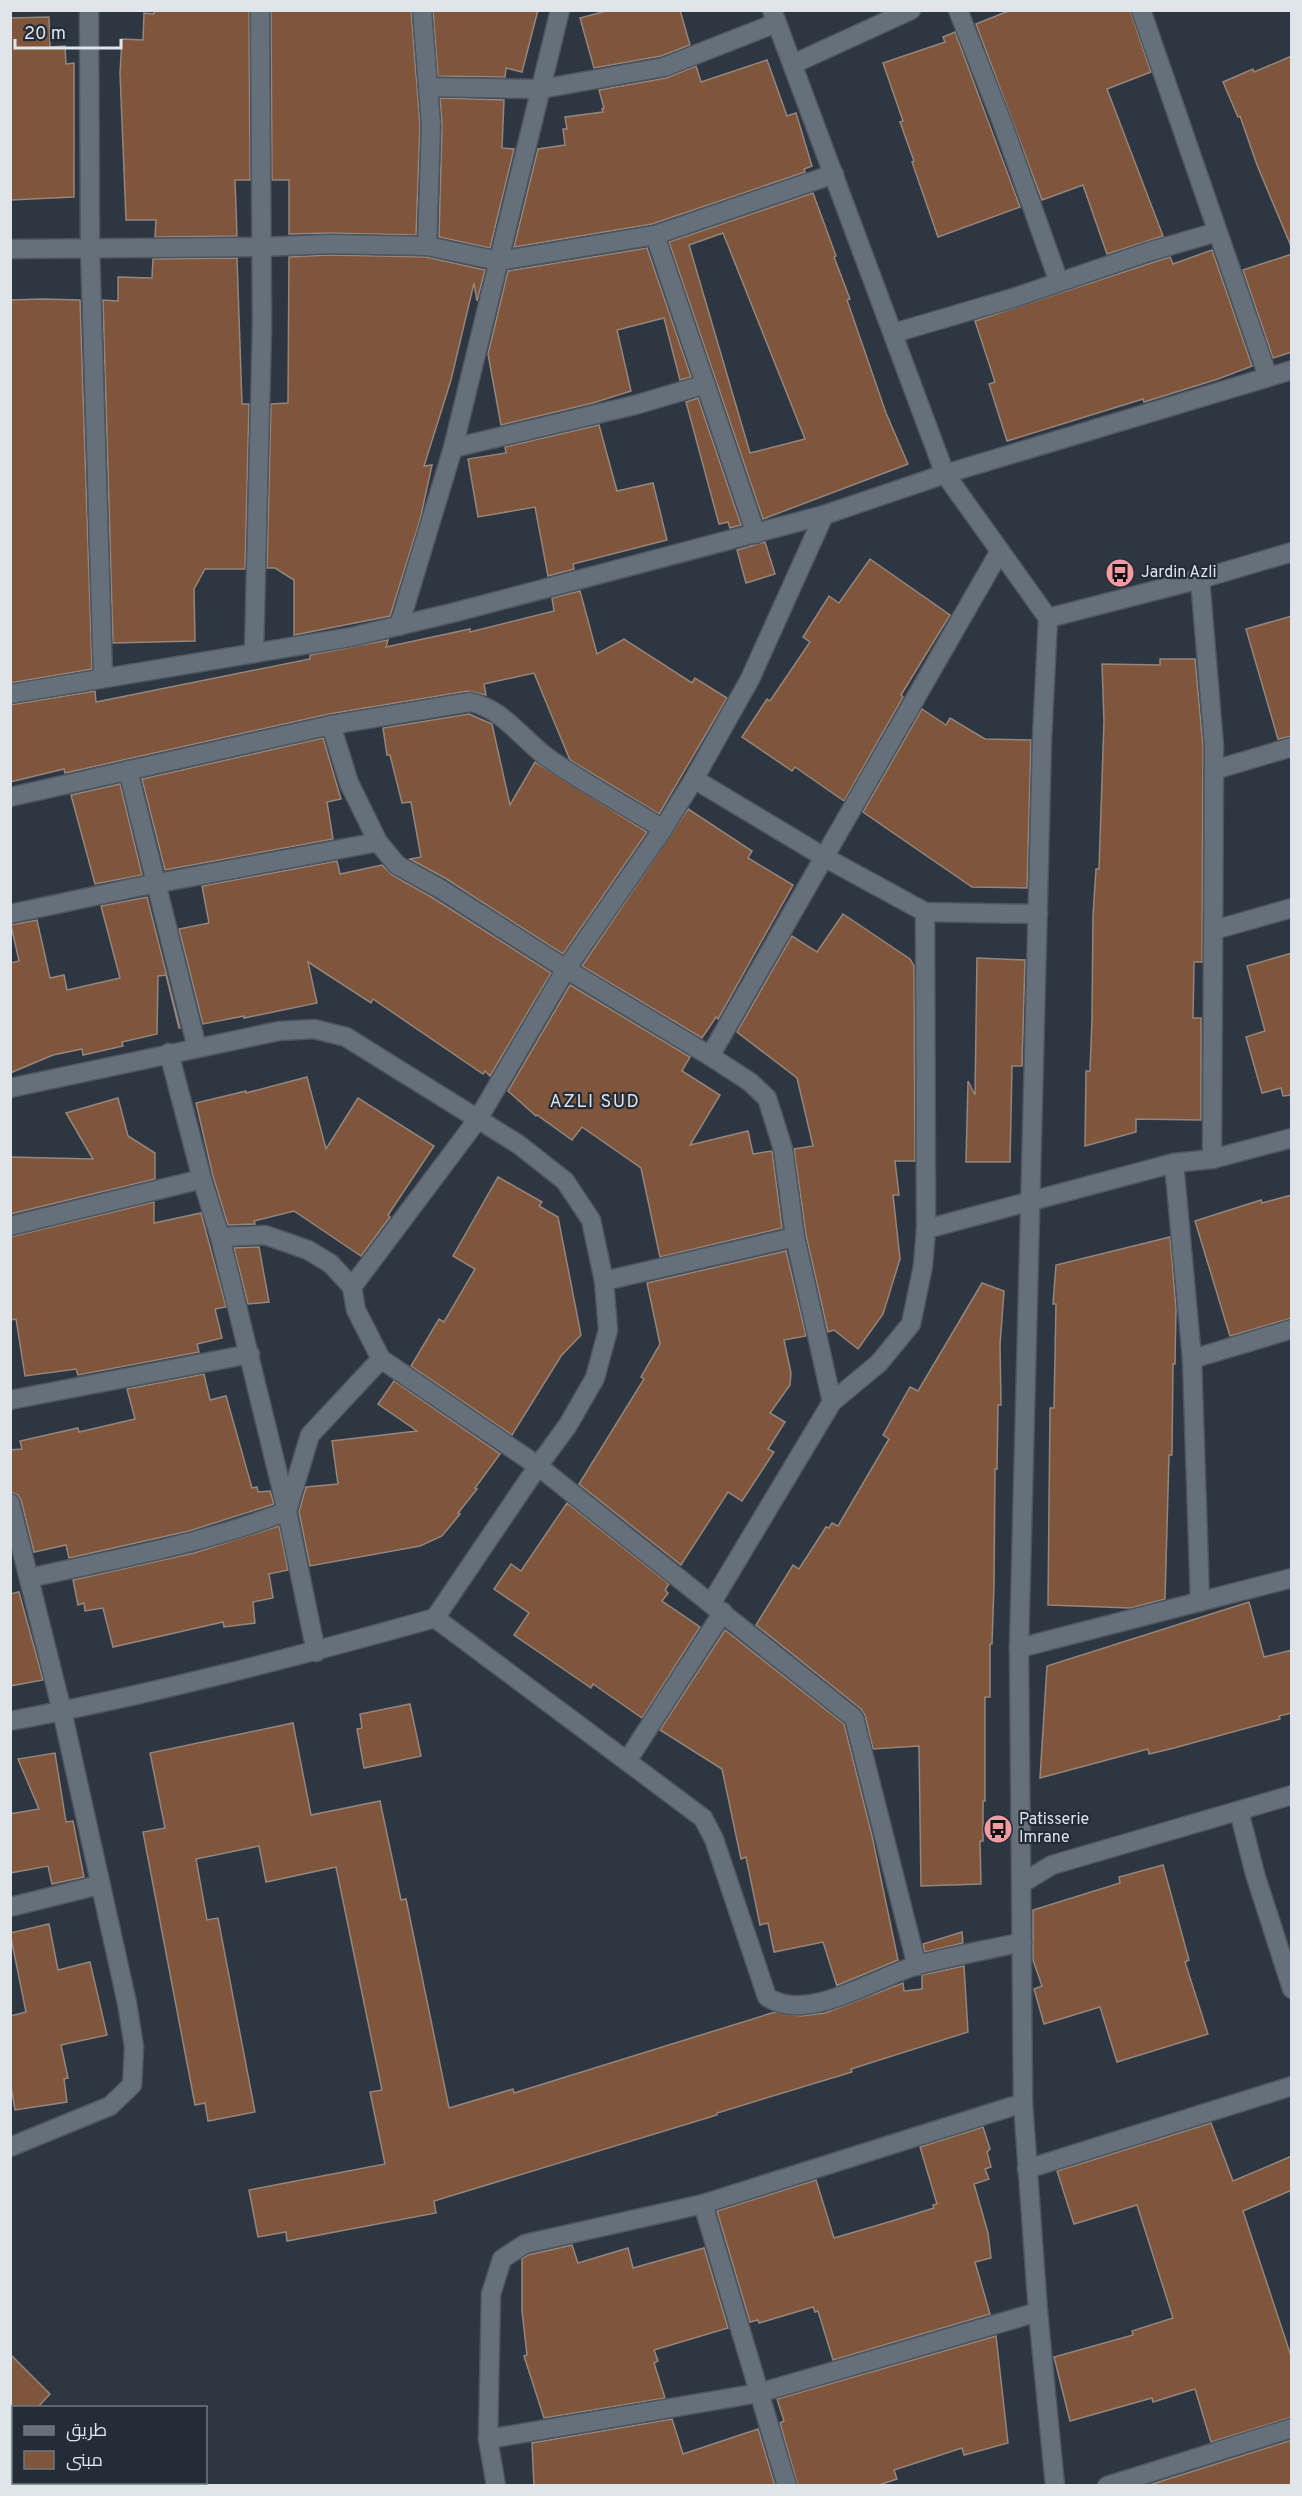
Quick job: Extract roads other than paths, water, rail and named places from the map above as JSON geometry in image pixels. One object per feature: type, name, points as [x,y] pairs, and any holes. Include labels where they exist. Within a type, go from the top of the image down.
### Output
[{"type":"street","points":[[89,10],[90,248],[103,677]]},
{"type":"street","points":[[254,652],[262,326],[261,10]]},
{"type":"street","points":[[422,10],[431,125],[428,246]]},
{"type":"street","points":[[399,626],[453,448],[560,10]]},
{"type":"street","points":[[793,64],[911,10]]},
{"type":"street","points":[[958,10],[1002,122],[1059,282]]},
{"type":"street","points":[[1141,10],[1268,377]]},
{"type":"street","points":[[428,87],[541,89],[663,67],[774,17],[945,474],[1048,618],[1019,1648],[1023,2103],[1038,2312],[1054,2486]]},
{"type":"street","points":[[10,249],[329,244],[428,246],[499,261],[655,235],[834,174]]},
{"type":"street","points":[[894,333],[1013,298],[1217,232]]},
{"type":"street","points":[[655,235],[756,534]]},
{"type":"street","points":[[10,694],[351,637],[399,626],[824,515],[945,474],[1292,370]]},
{"type":"street","points":[[453,448],[635,405],[706,384]]},
{"type":"street","points":[[352,1287],[478,1119],[566,969],[663,829],[694,779],[750,679],[824,515]]},
{"type":"street","points":[[710,1056],[1000,550]]},
{"type":"street","points":[[1048,618],[1200,579],[1292,552]]},
{"type":"street","points":[[1200,579],[1214,746],[1212,1159]]},
{"type":"street","points":[[10,797],[331,724],[470,702],[482,704],[503,719],[547,758],[663,829]]},
{"type":"street","points":[[331,724],[349,783],[378,842],[397,865],[439,888],[566,969],[710,1056],[750,1082],[767,1098],[783,1149],[795,1237],[832,1402]]},
{"type":"street","points":[[1214,770],[1292,747]]},
{"type":"street","points":[[128,770],[196,1048]]},
{"type":"street","points":[[694,779],[824,857],[925,912],[1038,914]]},
{"type":"street","points":[[10,914],[156,883],[378,842]]},
{"type":"street","points":[[1214,930],[1292,908]]},
{"type":"street","points":[[627,1761],[832,1402],[879,1363],[911,1324],[923,1266],[926,1229],[925,912]]},
{"type":"street","points":[[10,1088],[279,1031],[314,1029],[346,1036],[518,1144],[565,1181],[591,1220],[604,1281],[608,1330],[595,1378],[568,1425],[435,1618],[316,1652],[10,1721]]},
{"type":"street","points":[[169,1053],[250,1354],[287,1511],[316,1652]]},
{"type":"street","points":[[926,1229],[1174,1162],[1212,1159],[1292,1138]]},
{"type":"street","points":[[1174,1162],[1192,1359],[1200,1602]]},
{"type":"street","points":[[10,1226],[202,1179]]},
{"type":"street","points":[[220,1237],[265,1235],[308,1250],[331,1264],[352,1287],[356,1310],[381,1359],[538,1466],[854,1718],[917,1966]]},
{"type":"street","points":[[604,1281],[795,1237]]},
{"type":"street","points":[[1192,1359],[1292,1329]]},
{"type":"street","points":[[10,1400],[250,1354]]},
{"type":"street","points":[[287,1511],[310,1435],[381,1359]]},
{"type":"street","points":[[10,1503],[62,1711],[99,1886],[127,2003],[134,2048],[132,2085],[110,2106],[10,2146]]},
{"type":"street","points":[[29,1578],[210,1537],[287,1511]]},
{"type":"street","points":[[1019,1648],[1292,1578]]},
{"type":"street","points":[[435,1618],[703,1818],[714,1839],[767,1997],[778,2004],[806,2005],[840,1997],[917,1966],[1022,1942]]},
{"type":"street","points":[[1022,1883],[1053,1865],[1292,1795]]},
{"type":"street","points":[[1239,1812],[1255,1874],[1292,1989]]},
{"type":"street","points":[[10,1907],[99,1886]]},
{"type":"street","points":[[1027,2169],[1292,2085]]},
{"type":"street","points":[[496,2486],[488,2439],[491,2294],[502,2259],[525,2244],[703,2204],[1023,2103]]},
{"type":"street","points":[[703,2204],[787,2486]]},
{"type":"street","points":[[488,2439],[759,2393],[1038,2312]]},
{"type":"street","points":[[1107,2486],[1292,2428]]},
{"type":"place","name":"Jardin Azli","points":[[1120,573]]},
{"type":"place","name":"Patisserie Imrane","points":[[998,1829]]},
{"type":"district","name":"AZLI SUD","points":[[595,1102]]}]
